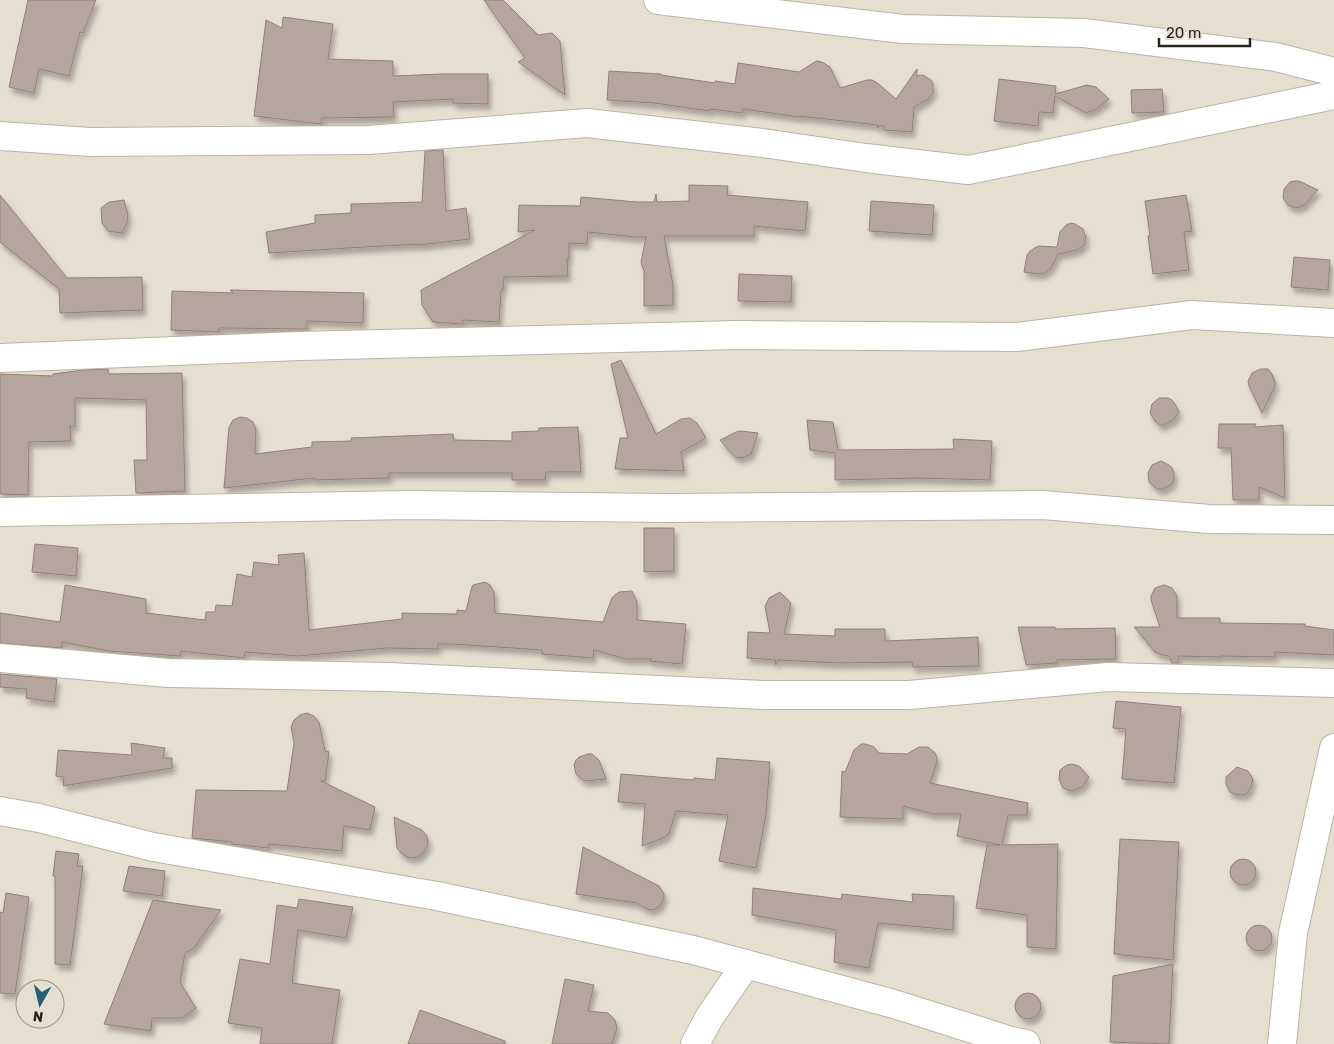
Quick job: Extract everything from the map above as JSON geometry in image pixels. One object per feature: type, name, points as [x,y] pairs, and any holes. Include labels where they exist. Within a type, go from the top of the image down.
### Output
[{"type":"street","points":[[658,0],[903,29],[1084,33],[1276,57],[1334,72]]},
{"type":"street","points":[[0,136],[90,142],[369,140],[587,123],[763,143],[968,170],[1334,95]]},
{"type":"street","points":[[0,358],[300,346],[738,335],[1016,337],[1192,315],[1334,323]]},
{"type":"street","points":[[0,512],[410,504],[668,508],[1043,506],[1209,519],[1334,520]]},
{"type":"street","points":[[0,658],[168,673],[389,677],[765,695],[909,695],[1108,677],[1334,683]]},
{"type":"street","points":[[1282,1044],[1293,933],[1334,748]]},
{"type":"street","points":[[0,811],[39,818],[153,847],[437,896],[693,950],[894,1004],[1026,1044]]},
{"type":"street","points":[[695,1044],[709,1018],[746,964]]},
{"type":"building","points":[[28,0],[96,0],[83,33],[80,32],[69,76],[39,69],[34,93],[9,87]]},
{"type":"building","points":[[484,0],[503,0],[538,35],[552,33],[560,41],[565,95],[518,62],[525,58]]},
{"type":"building","points":[[283,17],[333,24],[328,59],[393,61],[393,76],[488,74],[488,104],[453,103],[453,99],[393,102],[394,117],[322,118],[321,124],[254,116],[266,20],[282,28]]},
{"type":"building","points":[[817,61],[830,67],[840,88],[872,80],[896,99],[917,69],[917,76],[923,75],[931,80],[933,93],[928,99],[914,107],[912,132],[884,130],[884,126],[877,128],[878,125],[743,109],[742,113],[710,109],[710,111],[654,103],[607,100],[609,71],[661,74],[715,83],[715,81],[735,84],[738,63],[799,72]]},
{"type":"building","points":[[999,79],[1056,86],[1055,94],[1087,85],[1096,87],[1109,99],[1096,109],[1086,113],[1055,96],[1053,113],[1039,112],[1038,126],[994,121]]},
{"type":"building","points":[[1162,89],[1164,112],[1132,113],[1131,90]]},
{"type":"building","points":[[443,150],[446,211],[466,208],[470,239],[419,245],[269,253],[266,232],[315,223],[315,215],[351,213],[351,204],[422,202],[425,151]]},
{"type":"building","points":[[1299,181],[1318,190],[1304,205],[1296,208],[1288,205],[1283,198],[1284,189],[1290,182]]},
{"type":"building","points":[[689,185],[728,186],[727,195],[808,202],[805,231],[754,226],[754,236],[664,236],[673,285],[673,305],[644,306],[644,271],[641,262],[646,237],[588,232],[587,244],[569,243],[569,258],[567,259],[568,276],[504,277],[503,290],[501,290],[499,322],[463,320],[463,324],[433,322],[422,305],[421,290],[535,230],[518,232],[519,205],[580,206],[581,197],[654,202],[656,194],[657,202],[689,201]]},
{"type":"building","points":[[0,195],[67,278],[142,277],[143,310],[60,313],[59,289],[0,242]]},
{"type":"building","points":[[1186,195],[1192,231],[1184,232],[1189,270],[1153,274],[1145,201]]},
{"type":"building","points":[[124,200],[128,215],[127,223],[122,233],[108,231],[102,223],[101,208],[109,202]]},
{"type":"building","points":[[871,201],[934,205],[932,235],[869,231]]},
{"type":"building","points":[[1071,223],[1083,229],[1086,237],[1084,245],[1077,250],[1058,254],[1051,268],[1044,273],[1024,272],[1027,255],[1030,251],[1038,246],[1057,247],[1060,232],[1066,225]]},
{"type":"building","points":[[1294,257],[1330,260],[1328,290],[1291,287]]},
{"type":"building","points":[[739,274],[792,276],[791,302],[738,301]]},
{"type":"building","points":[[230,290],[364,293],[363,323],[307,321],[307,329],[219,328],[219,332],[171,330],[172,291],[233,293]]},
{"type":"building","points":[[621,360],[656,434],[681,419],[690,418],[697,423],[706,438],[681,452],[684,471],[615,469],[620,438],[628,438],[611,364]]},
{"type":"building","points":[[108,369],[109,374],[182,373],[185,491],[136,493],[134,460],[147,460],[146,400],[75,398],[75,426],[70,426],[71,441],[29,442],[28,495],[0,494],[0,374],[53,376],[53,374],[83,370]]},
{"type":"building","points":[[1260,369],[1268,369],[1275,382],[1275,386],[1262,413],[1248,381],[1252,373]]},
{"type":"building","points":[[1159,398],[1172,400],[1179,412],[1173,420],[1161,426],[1150,413],[1152,404]]},
{"type":"building","points":[[240,417],[247,418],[253,422],[256,429],[255,454],[312,447],[312,442],[351,441],[351,438],[453,434],[454,440],[512,441],[512,432],[539,431],[539,428],[578,427],[581,472],[546,472],[545,480],[512,480],[512,473],[389,473],[389,478],[314,480],[314,478],[224,488],[229,427],[233,420]]},
{"type":"building","points":[[807,420],[833,422],[838,450],[954,449],[953,439],[992,441],[990,480],[916,478],[835,480],[835,453],[810,450]]},
{"type":"building","points":[[1219,424],[1256,424],[1254,427],[1283,425],[1285,498],[1259,487],[1259,500],[1233,500],[1231,448],[1218,448]]},
{"type":"building","points":[[741,431],[758,433],[751,454],[737,458],[720,440]]},
{"type":"building","points":[[1161,461],[1172,468],[1174,478],[1172,484],[1163,489],[1157,489],[1149,482],[1148,473],[1152,465]]},
{"type":"building","points":[[644,528],[674,528],[674,571],[644,572]]},
{"type":"building","points":[[35,544],[78,548],[76,576],[32,572]]},
{"type":"building","points":[[304,553],[309,630],[402,619],[402,613],[457,614],[457,610],[466,611],[473,585],[485,582],[490,585],[494,592],[495,613],[603,622],[612,598],[619,592],[632,591],[637,602],[637,620],[686,624],[682,664],[650,661],[651,659],[626,659],[594,650],[593,658],[542,654],[542,650],[452,644],[438,644],[438,649],[387,648],[298,656],[245,652],[244,658],[181,651],[180,656],[109,651],[62,642],[61,648],[0,643],[0,613],[60,622],[65,585],[146,599],[146,613],[205,620],[206,612],[215,612],[216,605],[232,606],[237,574],[252,577],[254,562],[279,565],[278,555]]},
{"type":"building","points":[[1164,585],[1172,588],[1177,596],[1177,618],[1220,618],[1220,623],[1305,624],[1305,626],[1334,630],[1334,655],[1275,652],[1275,657],[1178,656],[1178,663],[1172,663],[1169,656],[1155,652],[1134,627],[1160,627],[1151,596],[1155,588]]},
{"type":"building","points":[[780,592],[791,603],[784,634],[835,636],[835,629],[885,629],[885,641],[978,637],[979,666],[913,667],[912,662],[839,663],[778,660],[776,665],[775,660],[747,658],[748,632],[770,633],[765,606],[769,598]]},
{"type":"building","points":[[1018,627],[1055,627],[1055,629],[1115,628],[1116,659],[1057,660],[1057,663],[1026,665]]},
{"type":"building","points":[[0,674],[57,679],[54,702],[26,698],[27,689],[0,687]]},
{"type":"building","points":[[1116,701],[1181,707],[1174,783],[1122,779],[1126,729],[1113,728]]},
{"type":"building","points":[[307,713],[314,716],[319,722],[325,751],[329,752],[325,781],[321,781],[375,807],[370,830],[344,826],[342,851],[269,844],[268,848],[192,838],[196,790],[287,791],[294,743],[291,727],[294,720],[300,715]]},
{"type":"building","points":[[131,743],[165,748],[163,758],[172,758],[172,768],[63,786],[64,777],[56,776],[58,750],[132,755]]},
{"type":"building","points":[[861,744],[874,747],[879,753],[907,754],[919,747],[928,747],[937,757],[930,783],[1028,803],[1027,815],[1008,815],[1002,845],[1058,844],[1056,949],[1027,947],[1027,915],[976,908],[987,845],[1000,845],[957,836],[961,814],[933,814],[903,806],[903,819],[840,817],[842,771],[845,772],[854,750]]},
{"type":"building","points":[[592,754],[599,760],[606,779],[584,781],[576,774],[574,765],[576,760]]},
{"type":"building","points":[[717,758],[770,762],[766,814],[756,868],[719,861],[728,815],[676,811],[669,833],[663,838],[642,846],[645,804],[618,802],[621,774],[715,780]]},
{"type":"building","points":[[1072,764],[1080,767],[1089,777],[1082,787],[1071,791],[1063,788],[1059,779],[1060,770]]},
{"type":"building","points":[[1237,767],[1248,771],[1253,779],[1251,788],[1246,794],[1230,792],[1226,784],[1226,777]]},
{"type":"building","points":[[394,817],[422,830],[427,836],[428,845],[418,857],[410,858],[402,854],[397,848]]},
{"type":"building","points":[[1120,839],[1179,842],[1173,960],[1114,954]]},
{"type":"building","points":[[583,847],[659,886],[664,894],[660,906],[653,910],[646,909],[637,903],[576,894]]},
{"type":"building","points":[[56,851],[79,854],[77,866],[83,866],[70,965],[55,964],[55,876],[53,876]]},
{"type":"building","points":[[1243,859],[1252,863],[1256,872],[1252,881],[1243,885],[1234,881],[1230,872],[1234,863]]},
{"type":"building","points":[[129,866],[165,871],[162,896],[123,891]]},
{"type":"building","points":[[753,888],[841,899],[842,894],[913,902],[912,894],[954,896],[953,930],[878,923],[869,968],[834,962],[836,930],[752,915]]},
{"type":"building","points":[[6,893],[29,897],[17,979],[15,979],[15,994],[0,993],[0,912],[3,913]]},
{"type":"building","points":[[299,899],[353,907],[346,938],[298,930],[292,983],[340,990],[332,1044],[260,1044],[262,1028],[228,1023],[240,959],[270,964],[277,905],[297,908]]},
{"type":"building","points":[[153,900],[221,910],[194,948],[185,953],[180,982],[196,1008],[182,1018],[152,1018],[151,1031],[104,1024]]},
{"type":"building","points":[[1259,925],[1268,929],[1272,938],[1268,947],[1259,951],[1250,947],[1246,938],[1250,929]]},
{"type":"building","points":[[1173,964],[1169,1044],[1110,1042],[1113,976]]},
{"type":"building","points":[[565,979],[594,985],[588,1011],[608,1013],[615,1020],[617,1028],[612,1044],[552,1044]]},
{"type":"building","points":[[1028,993],[1037,997],[1041,1006],[1037,1015],[1028,1019],[1019,1015],[1015,1006],[1019,997]]},
{"type":"building","points":[[420,1010],[505,1041],[505,1044],[408,1044]]}]
